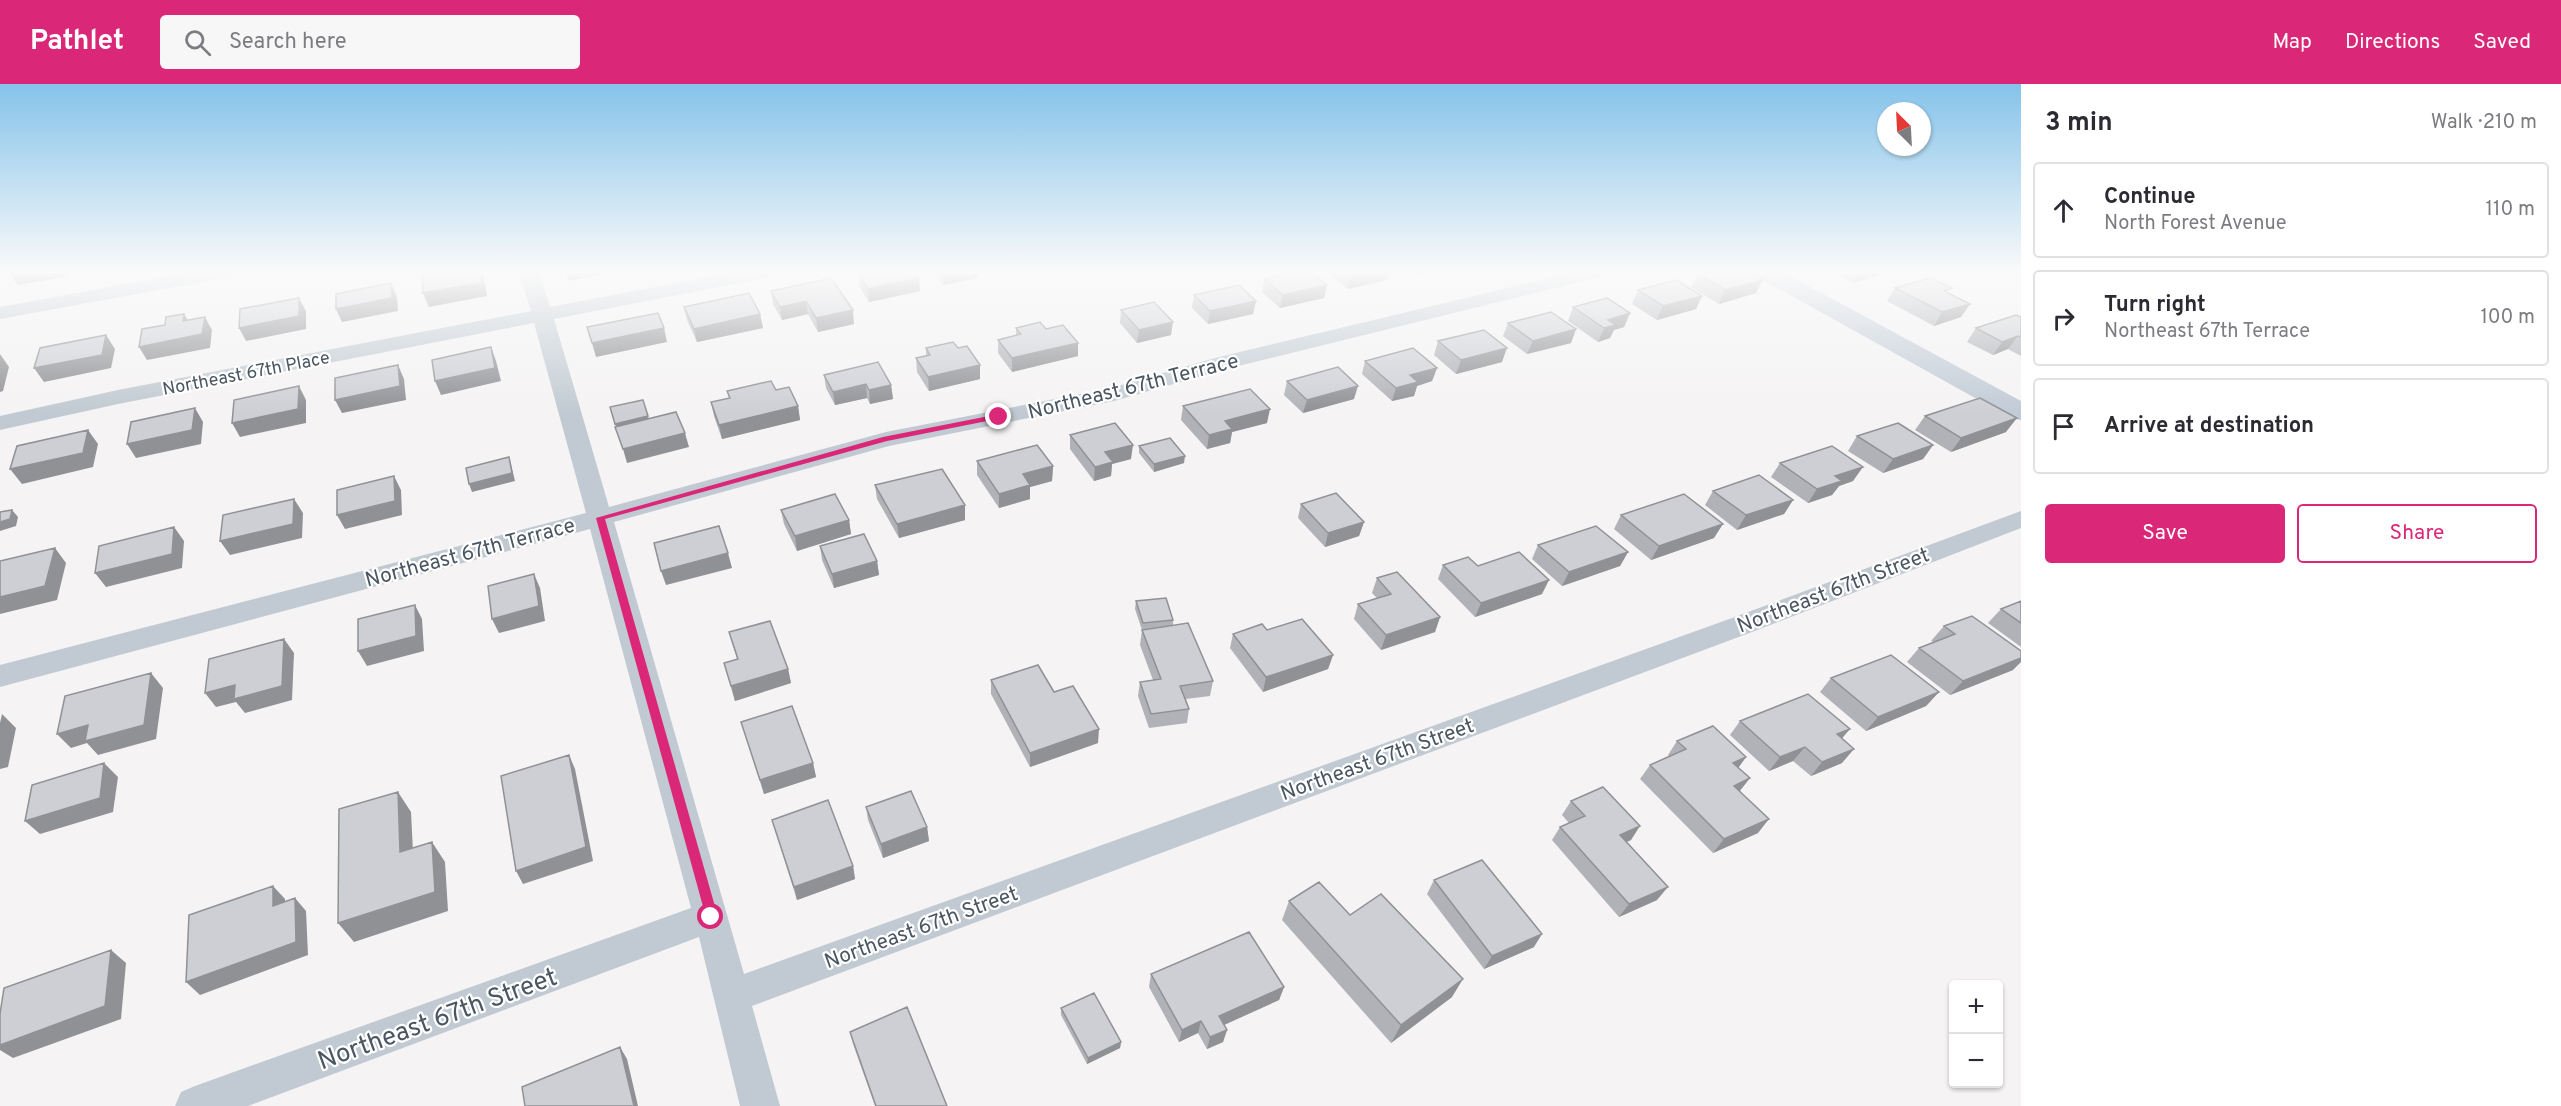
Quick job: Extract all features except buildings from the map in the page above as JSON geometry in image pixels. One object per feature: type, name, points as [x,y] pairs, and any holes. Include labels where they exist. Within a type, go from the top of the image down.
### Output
[{"type":"street","name":"Northeast 67th Place","points":[[0,423],[118,397],[529,318]]},
{"type":"street","points":[[544,318],[711,917],[760,1106]]},
{"type":"street","name":"Northeast 67th Terrace","points":[[0,676],[600,518],[886,439],[1114,394],[1223,363],[1410,318]]},
{"type":"street","points":[[1849,318],[2021,412]]},
{"type":"street","name":"Northeast 67th Street","points":[[732,996],[1730,630],[2021,519]]},
{"type":"street","name":"Northeast 67th Street","points":[[195,1106],[711,917]]},
{"type":"route","points":[[711,917],[600,518],[886,439],[942,426],[999,417]]}]
